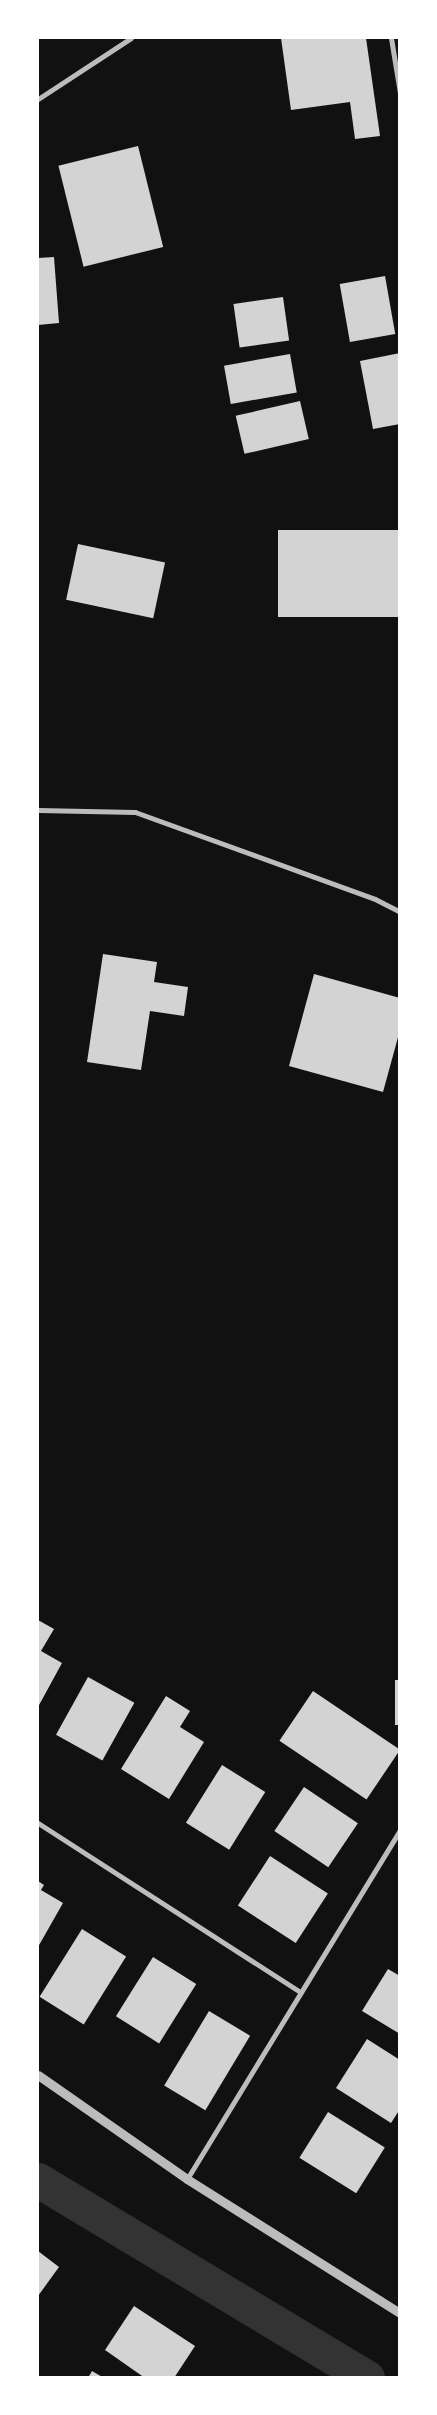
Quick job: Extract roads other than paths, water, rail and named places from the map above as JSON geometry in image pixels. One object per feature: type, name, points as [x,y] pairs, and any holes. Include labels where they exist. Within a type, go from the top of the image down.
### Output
[{"type":"street","points":[[38,99],[131,38]]},
{"type":"street","points":[[391,38],[400,93]]},
{"type":"street","points":[[38,810],[135,812],[375,899],[400,912]]},
{"type":"street","points":[[38,1823],[300,1992]]},
{"type":"street","points":[[187,2179],[400,1830]]},
{"type":"street","points":[[38,2075],[187,2179],[400,2313]]},
{"type":"waterway","points":[[38,2180],[367,2378]]}]
